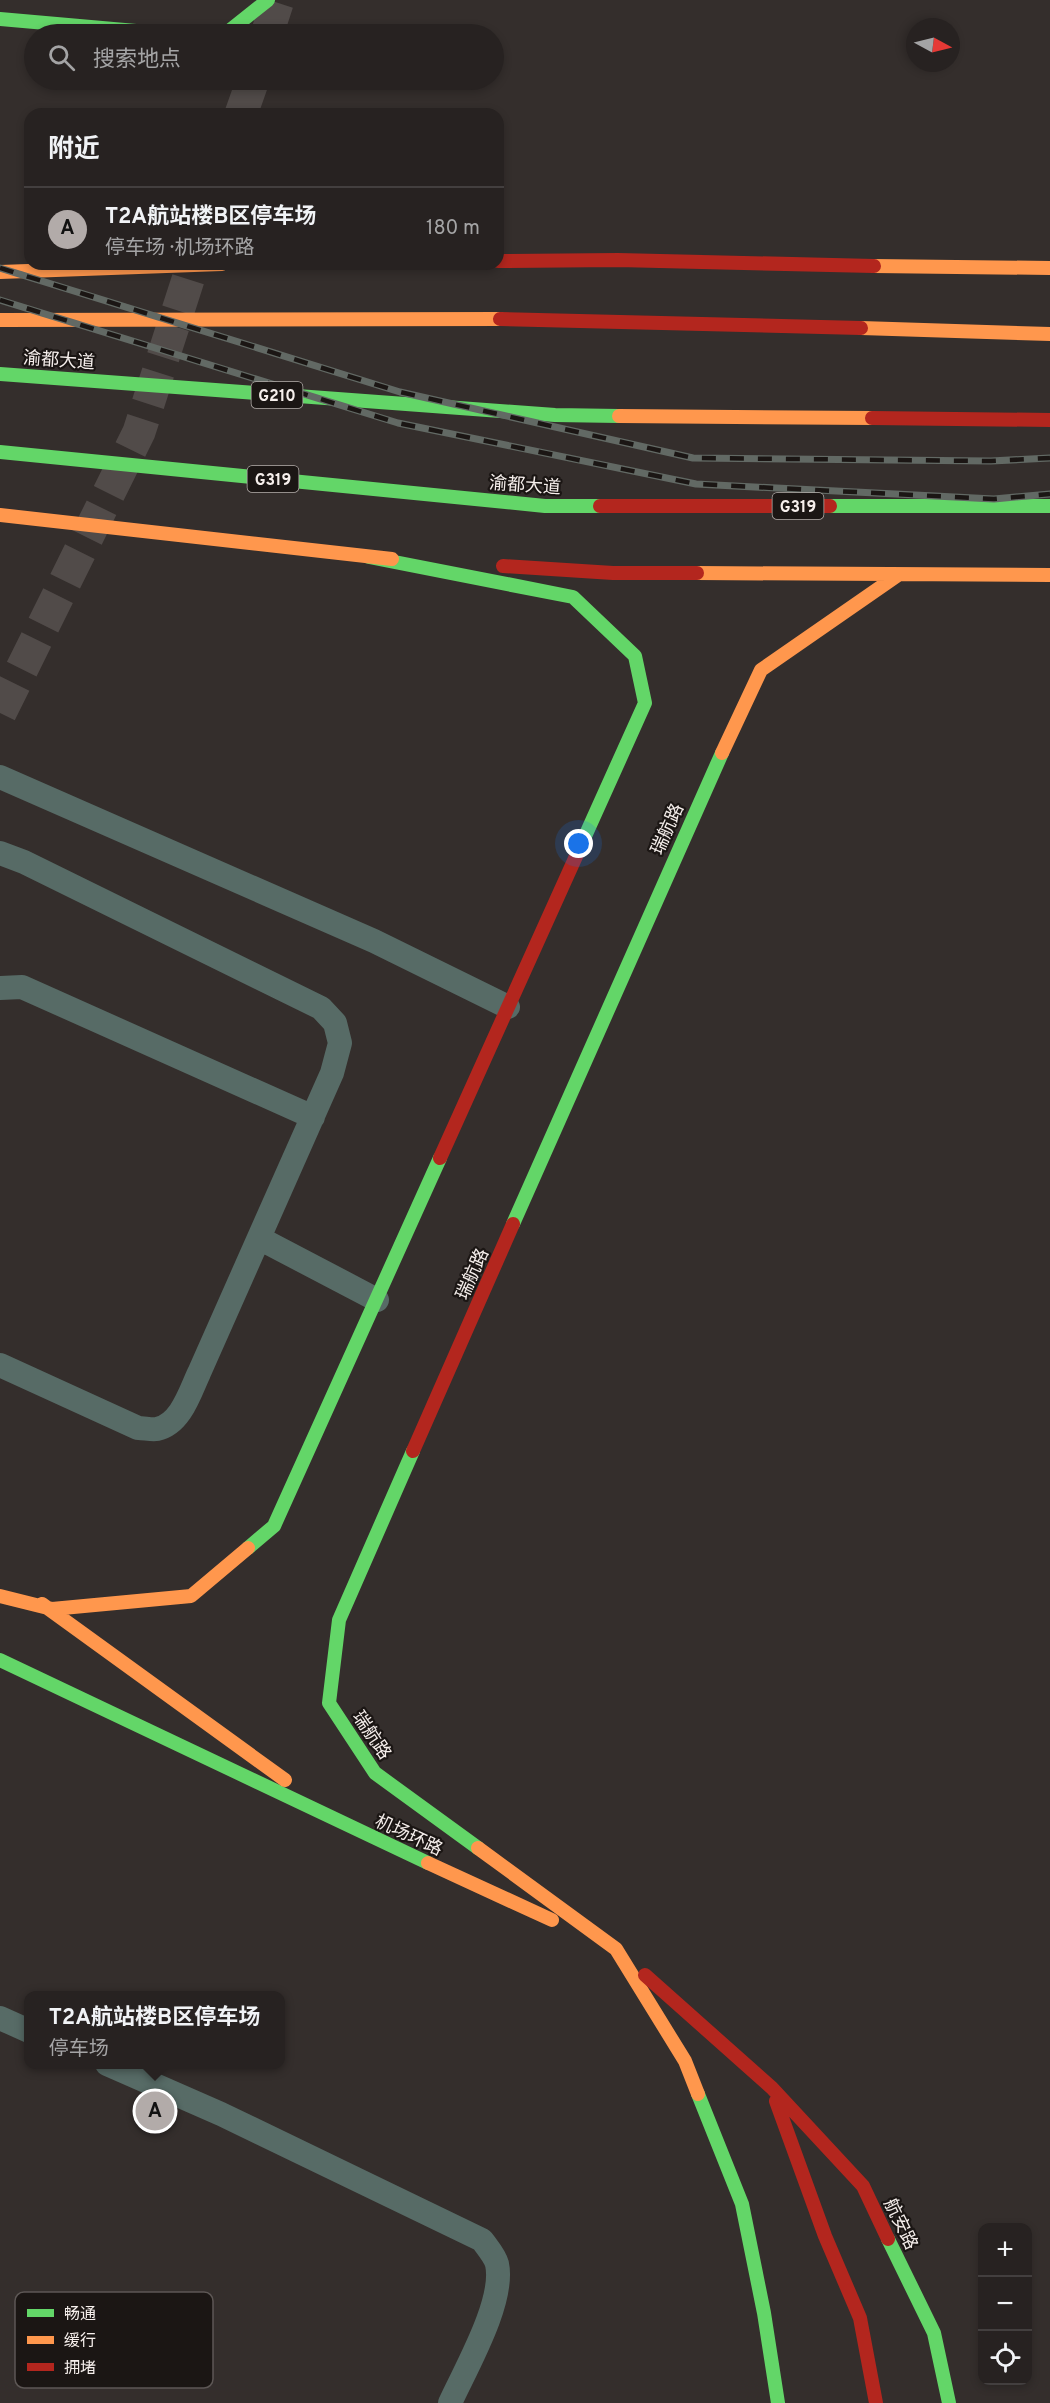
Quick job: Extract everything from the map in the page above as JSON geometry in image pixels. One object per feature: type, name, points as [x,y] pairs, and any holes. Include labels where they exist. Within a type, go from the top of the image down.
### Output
[{"type":"main road","points":[[238,24],[268,0]]},
{"type":"main road","points":[[0,19],[57,24]]},
{"type":"main road","points":[[504,261],[618,260],[1006,269],[1050,268]]},
{"type":"main road","points":[[0,272],[56,270]]},
{"type":"main road","points":[[0,320],[543,319],[1050,334]]},
{"type":"main road","name":"渝都大道","points":[[0,374],[555,415],[1050,420]]},
{"type":"main road","name":"渝都大道","points":[[0,452],[545,506],[1050,506]]},
{"type":"main road","points":[[0,515],[369,557],[613,573],[1050,575]]},
{"type":"main road","points":[[0,1596],[52,1609],[190,1596],[274,1526],[645,703],[635,656],[573,597],[369,557]]},
{"type":"main road","name":"瑞航路","points":[[616,1949],[375,1773],[329,1703],[339,1620],[681,842],[761,670],[898,575]]},
{"type":"main road","points":[[0,1580],[52,1609],[349,1827]]},
{"type":"main road","name":"机场环路","points":[[0,1660],[349,1827],[616,1949],[772,2088]]},
{"type":"main road","points":[[616,1949],[685,2061],[742,2204],[764,2313],[778,2403]]},
{"type":"main road","points":[[772,2088],[825,2236],[860,2318],[876,2403]]},
{"type":"main road","name":"航安路","points":[[772,2088],[863,2186],[934,2332],[949,2403]]},
{"type":"lane","points":[[0,777],[374,941],[508,1007]]},
{"type":"lane","points":[[0,853],[24,862],[321,1008],[335,1023],[340,1043],[332,1073],[313,1117],[184,1405],[173,1421],[158,1429],[138,1428],[0,1365]]},
{"type":"lane","points":[[0,988],[22,987],[313,1117]]},
{"type":"lane","points":[[259,1238],[377,1300]]},
{"type":"lane","points":[[0,2018],[24,2029]]},
{"type":"lane","points":[[118,2069],[221,2114],[483,2240],[496,2262],[498,2288],[485,2326],[450,2403]]},
{"type":"tunnel","points":[[270,24],[278,0]]},
{"type":"tunnel","points":[[243,108],[249,90]]},
{"type":"tunnel","points":[[0,713],[139,432],[191,270]]},
{"type":"railway","points":[[0,268],[400,392],[693,458],[991,461],[1050,458]]},
{"type":"railway","points":[[0,300],[398,423],[696,484],[994,499],[1050,494]]},
{"type":"traffic: fast","points":[[238,24],[268,0]]},
{"type":"traffic: fast","points":[[0,19],[57,24]]},
{"type":"traffic: fast","points":[[0,374],[555,415],[619,416]]},
{"type":"traffic: fast","points":[[0,452],[545,506],[600,506]]},
{"type":"traffic: fast","points":[[830,506],[1050,506]]},
{"type":"traffic: fast","points":[[369,557],[573,597],[635,656],[645,703],[582,843]]},
{"type":"traffic: fast","points":[[513,1224],[722,753]]},
{"type":"traffic: fast","points":[[248,1548],[274,1526],[440,1158]]},
{"type":"traffic: fast","points":[[413,1451],[339,1620],[329,1703],[375,1773],[478,1848]]},
{"type":"traffic: fast","points":[[0,1660],[428,1863]]},
{"type":"traffic: fast","points":[[698,2094],[742,2204],[764,2313],[778,2403]]},
{"type":"traffic: fast","points":[[888,2239],[934,2333],[949,2403]]},
{"type":"traffic: slow","points":[[874,266],[1050,268]]},
{"type":"traffic: slow","points":[[0,272],[56,270]]},
{"type":"traffic: slow","points":[[0,320],[500,319]]},
{"type":"traffic: slow","points":[[861,328],[1050,334]]},
{"type":"traffic: slow","points":[[619,416],[872,418]]},
{"type":"traffic: slow","points":[[0,515],[392,559]]},
{"type":"traffic: slow","points":[[697,573],[1050,575]]},
{"type":"traffic: slow","points":[[722,753],[761,670],[898,575]]},
{"type":"traffic: slow","points":[[0,1596],[52,1609],[191,1596],[248,1548]]},
{"type":"traffic: slow","points":[[42,1604],[285,1780]]},
{"type":"traffic: slow","points":[[478,1848],[616,1949],[685,2061],[698,2094]]},
{"type":"traffic: slow","points":[[428,1863],[552,1920]]},
{"type":"traffic: jam","points":[[504,261],[618,260],[874,266]]},
{"type":"traffic: jam","points":[[500,319],[861,328]]},
{"type":"traffic: jam","points":[[872,418],[1050,420]]},
{"type":"traffic: jam","points":[[600,506],[830,506]]},
{"type":"traffic: jam","points":[[503,566],[613,573],[697,573]]},
{"type":"traffic: jam","points":[[440,1158],[582,843]]},
{"type":"traffic: jam","points":[[413,1451],[513,1224]]},
{"type":"traffic: jam","points":[[645,1975],[772,2088],[863,2186],[888,2239]]},
{"type":"traffic: jam","points":[[776,2101],[825,2236],[860,2318],[876,2403]]},
{"type":"place","name":"T2A航站楼B区停车场","points":[[155,2111]]}]
